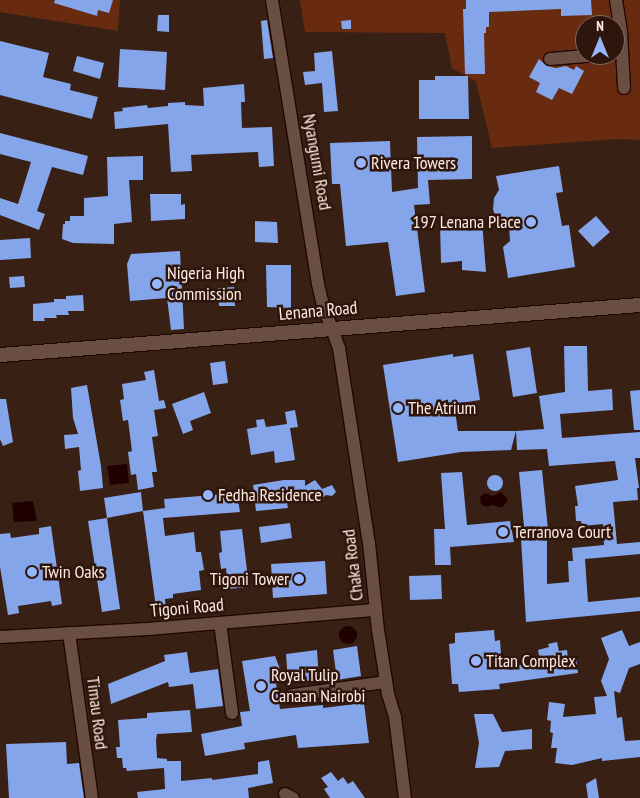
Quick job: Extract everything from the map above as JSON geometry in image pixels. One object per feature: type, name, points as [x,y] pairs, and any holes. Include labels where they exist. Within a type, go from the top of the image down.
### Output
[{"type":"street","name":"Nyangumi Road","points":[[272,0],[318,284],[323,305],[333,329]]},
{"type":"street","points":[[616,0],[617,15]]},
{"type":"street","points":[[550,59],[575,57]]},
{"type":"street","points":[[621,65],[624,88]]},
{"type":"street","name":"Lenana Road","points":[[0,355],[640,306]]},
{"type":"street","name":"Chaka Road","points":[[333,329],[339,348],[368,535],[386,682],[395,717],[405,798]]},
{"type":"street","name":"Tigoni Road","points":[[0,637],[220,623],[376,610]]},
{"type":"street","points":[[220,623],[232,713]]},
{"type":"street","name":"Timau Road","points":[[70,633],[92,798]]},
{"type":"street","points":[[292,695],[386,682]]},
{"type":"shaded area","points":[[0,0],[120,0],[118,31],[0,12]]},
{"type":"shaded area","points":[[300,0],[640,0],[640,140],[617,139],[492,148],[476,82],[452,68],[445,33],[305,32]]},
{"type":"shaded area","points":[[127,464],[129,483],[110,485],[107,466]]},
{"type":"shaded area","points":[[501,492],[508,500],[502,508],[493,505],[486,507],[481,504],[480,497],[485,493],[493,496]]},
{"type":"shaded area","points":[[33,501],[37,521],[14,522],[12,503]]},
{"type":"shaded area","points":[[344,626],[352,626],[357,631],[355,642],[344,644],[339,639],[339,631]]},
{"type":"building","points":[[55,0],[113,0],[109,13],[98,10],[97,16],[54,3]]},
{"type":"building","points":[[466,0],[591,0],[592,15],[561,16],[561,9],[489,12],[489,27],[486,27],[486,33],[484,33],[485,74],[465,74],[463,9],[466,9]]},
{"type":"building","points":[[158,15],[169,15],[169,32],[157,31]]},
{"type":"building","points":[[267,20],[273,58],[264,59],[261,21]]},
{"type":"building","points":[[351,20],[351,29],[342,29],[341,21]]},
{"type":"building","points":[[0,41],[49,53],[43,77],[71,84],[70,90],[98,97],[92,119],[0,95]]},
{"type":"building","points":[[120,49],[167,52],[165,90],[118,87]]},
{"type":"building","points":[[332,51],[338,111],[324,112],[322,83],[305,85],[303,72],[315,71],[314,53]]},
{"type":"building","points":[[77,56],[104,63],[100,79],[73,71]]},
{"type":"building","points":[[539,59],[547,66],[556,68],[566,66],[574,70],[576,66],[584,71],[572,94],[559,88],[552,100],[536,92],[540,83],[529,77]]},
{"type":"building","name":"Rivera Towers","points":[[435,76],[468,76],[469,119],[419,119],[419,80],[435,80]]},
{"type":"building","points":[[244,84],[245,102],[241,102],[242,128],[272,127],[274,166],[259,167],[258,152],[191,155],[192,171],[171,172],[168,124],[115,129],[114,112],[123,111],[122,108],[147,105],[148,108],[168,106],[168,103],[185,102],[185,105],[204,106],[203,88]]},
{"type":"building","points":[[0,133],[88,156],[83,175],[52,167],[37,211],[45,214],[39,230],[0,215],[0,198],[18,204],[31,162],[0,154]]},
{"type":"building","points":[[472,136],[472,179],[428,180],[430,204],[414,205],[425,292],[396,296],[388,242],[346,246],[340,184],[332,184],[330,143],[390,141],[392,192],[418,188],[417,137]]},
{"type":"building","points":[[143,156],[143,180],[129,180],[132,222],[114,224],[114,244],[73,243],[62,239],[65,221],[70,221],[70,216],[84,216],[84,198],[108,196],[107,157]]},
{"type":"building","name":"197 Lenana Place","points":[[559,166],[563,192],[556,193],[562,226],[569,225],[575,267],[508,278],[503,247],[510,241],[509,226],[498,220],[493,210],[494,198],[499,190],[496,176]]},
{"type":"building","points":[[150,194],[181,194],[181,205],[185,204],[185,219],[151,221]]},
{"type":"building","points":[[596,216],[610,232],[593,247],[578,231]]},
{"type":"building","points":[[255,221],[277,222],[278,243],[255,242]]},
{"type":"building","points":[[482,221],[486,272],[462,270],[462,261],[441,263],[440,223]]},
{"type":"building","points":[[30,238],[31,258],[0,260],[0,240]]},
{"type":"building","points":[[180,251],[184,329],[171,330],[167,298],[130,301],[127,264],[131,254]]},
{"type":"building","points":[[266,265],[291,265],[291,308],[267,307]]},
{"type":"building","points":[[24,276],[25,287],[10,288],[9,277]]},
{"type":"building","points":[[234,287],[235,306],[219,306],[218,288]]},
{"type":"building","points":[[83,295],[84,311],[68,311],[69,315],[56,315],[57,318],[44,318],[45,321],[33,321],[33,304],[54,302],[54,299],[66,299],[66,296]]},
{"type":"building","points":[[564,346],[587,346],[588,391],[612,389],[613,410],[560,414],[562,438],[640,432],[640,458],[635,458],[639,488],[637,488],[638,500],[613,502],[617,544],[640,542],[640,554],[585,559],[588,602],[640,597],[640,611],[526,622],[521,539],[525,538],[519,472],[542,470],[549,539],[547,539],[547,584],[569,582],[568,561],[573,561],[572,548],[604,545],[603,524],[582,526],[581,521],[576,521],[575,506],[578,506],[575,486],[618,480],[615,461],[549,466],[547,449],[517,450],[516,431],[544,429],[539,396],[565,392]]},
{"type":"building","points":[[530,347],[537,393],[513,397],[506,351]]},
{"type":"building","points":[[453,354],[453,357],[473,354],[480,400],[454,404],[458,431],[516,431],[511,450],[461,452],[398,462],[383,365]]},
{"type":"building","points":[[225,361],[228,383],[213,385],[210,363]]},
{"type":"building","points":[[154,370],[159,401],[164,400],[166,408],[154,410],[158,436],[152,437],[157,472],[152,472],[154,487],[138,490],[136,474],[131,475],[128,452],[132,451],[128,420],[123,421],[120,400],[124,399],[122,384],[146,380],[144,372]]},
{"type":"building","points":[[87,385],[103,488],[80,491],[78,471],[81,470],[79,447],[65,449],[64,435],[78,434],[73,418],[71,388]]},
{"type":"building","points":[[640,390],[640,430],[634,430],[630,391]]},
{"type":"building","points":[[204,392],[211,413],[190,421],[193,430],[183,434],[172,404]]},
{"type":"building","points":[[0,399],[6,399],[13,442],[3,446],[0,439]]},
{"type":"building","points":[[295,410],[298,427],[290,428],[295,460],[275,463],[274,451],[251,455],[247,429],[257,427],[256,420],[264,419],[266,427],[287,424],[285,412]]},
{"type":"building","points":[[462,472],[467,525],[510,521],[514,542],[450,547],[451,565],[435,565],[434,529],[445,529],[441,473]]},
{"type":"building","points":[[492,475],[498,475],[503,480],[501,489],[492,491],[487,486],[487,480]]},
{"type":"building","points":[[284,480],[305,480],[305,486],[315,480],[322,489],[332,485],[336,492],[332,496],[326,495],[321,499],[287,503],[288,508],[256,511],[253,485]]},
{"type":"building","points":[[141,492],[143,511],[107,518],[104,498]]},
{"type":"building","points":[[237,493],[240,512],[163,518],[165,536],[194,532],[196,552],[201,552],[204,570],[199,571],[201,590],[173,594],[173,598],[165,599],[166,614],[157,615],[143,511],[165,508],[164,499]]},
{"type":"building","points":[[107,518],[120,609],[102,612],[88,521]]},
{"type":"building","points":[[290,523],[292,538],[261,543],[259,527]]},
{"type":"building","name":"Twin Oaks","points":[[51,526],[62,604],[52,606],[51,601],[18,606],[19,613],[8,615],[0,567],[0,534],[10,533],[11,538],[39,534],[39,528]]},
{"type":"building","points":[[242,529],[249,587],[228,589],[226,568],[221,569],[219,553],[222,552],[220,531]]},
{"type":"building","name":"Tigoni Tower","points":[[325,561],[327,594],[273,598],[271,564]]},
{"type":"building","points":[[441,575],[442,599],[410,600],[409,576]]},
{"type":"building","name":"Titan Complex","points":[[494,630],[495,641],[500,640],[502,668],[540,662],[538,650],[549,647],[548,644],[557,642],[559,651],[567,650],[568,658],[576,657],[578,673],[499,684],[500,689],[459,692],[458,684],[452,684],[449,644],[455,643],[455,633]]},
{"type":"building","points":[[622,630],[629,646],[640,642],[640,664],[629,668],[620,693],[614,691],[617,718],[622,717],[625,741],[640,740],[640,757],[602,761],[602,758],[572,765],[555,763],[557,748],[551,748],[553,733],[550,732],[551,721],[547,720],[549,702],[565,704],[563,717],[596,714],[594,697],[607,696],[601,681],[609,659],[601,638]]},
{"type":"building","points":[[357,646],[361,676],[337,680],[333,650]]},
{"type":"building","points":[[317,650],[319,680],[288,682],[286,654]]},
{"type":"building","points":[[187,652],[190,673],[218,669],[223,706],[196,709],[193,684],[169,687],[168,682],[111,704],[108,684],[165,661],[164,655]]},
{"type":"building","points":[[275,656],[285,682],[276,683],[280,709],[323,705],[323,708],[364,703],[369,743],[298,748],[296,735],[244,743],[245,749],[205,756],[201,734],[242,726],[240,712],[250,711],[242,661]]},
{"type":"building","points":[[190,710],[192,732],[157,734],[156,740],[157,758],[167,759],[167,761],[181,761],[181,781],[212,778],[212,780],[258,774],[258,762],[269,760],[273,783],[248,788],[249,798],[138,798],[137,792],[165,789],[164,768],[127,771],[126,768],[123,768],[122,758],[117,758],[116,747],[120,747],[118,720],[147,718],[147,713]]},
{"type":"building","points":[[474,714],[493,714],[502,732],[532,729],[532,749],[505,751],[499,767],[475,768],[479,743]]},
{"type":"building","points":[[66,742],[67,764],[79,763],[84,798],[9,798],[6,744]]},
{"type":"building","points":[[331,772],[338,781],[343,777],[348,784],[353,781],[365,798],[330,798],[324,789],[328,787],[321,778]]},
{"type":"building","points":[[596,778],[599,798],[588,798],[586,784]]},
{"type":"place","name":"Rivera Towers","points":[[361,163]]},
{"type":"place","name":"197 Lenana Place","points":[[531,222]]},
{"type":"place","name":"Nigeria High Commission","points":[[157,284]]},
{"type":"place","name":"The Atrium","points":[[398,408]]},
{"type":"place","name":"Fedha Residence","points":[[208,495]]},
{"type":"place","name":"Terranova Court","points":[[503,532]]},
{"type":"place","name":"Twin Oaks","points":[[32,572]]},
{"type":"place","name":"Tigoni Tower","points":[[299,579]]},
{"type":"place","name":"Titan Complex","points":[[476,661]]},
{"type":"place","name":"Royal Tulip Canaan Nairobi","points":[[261,686]]}]
